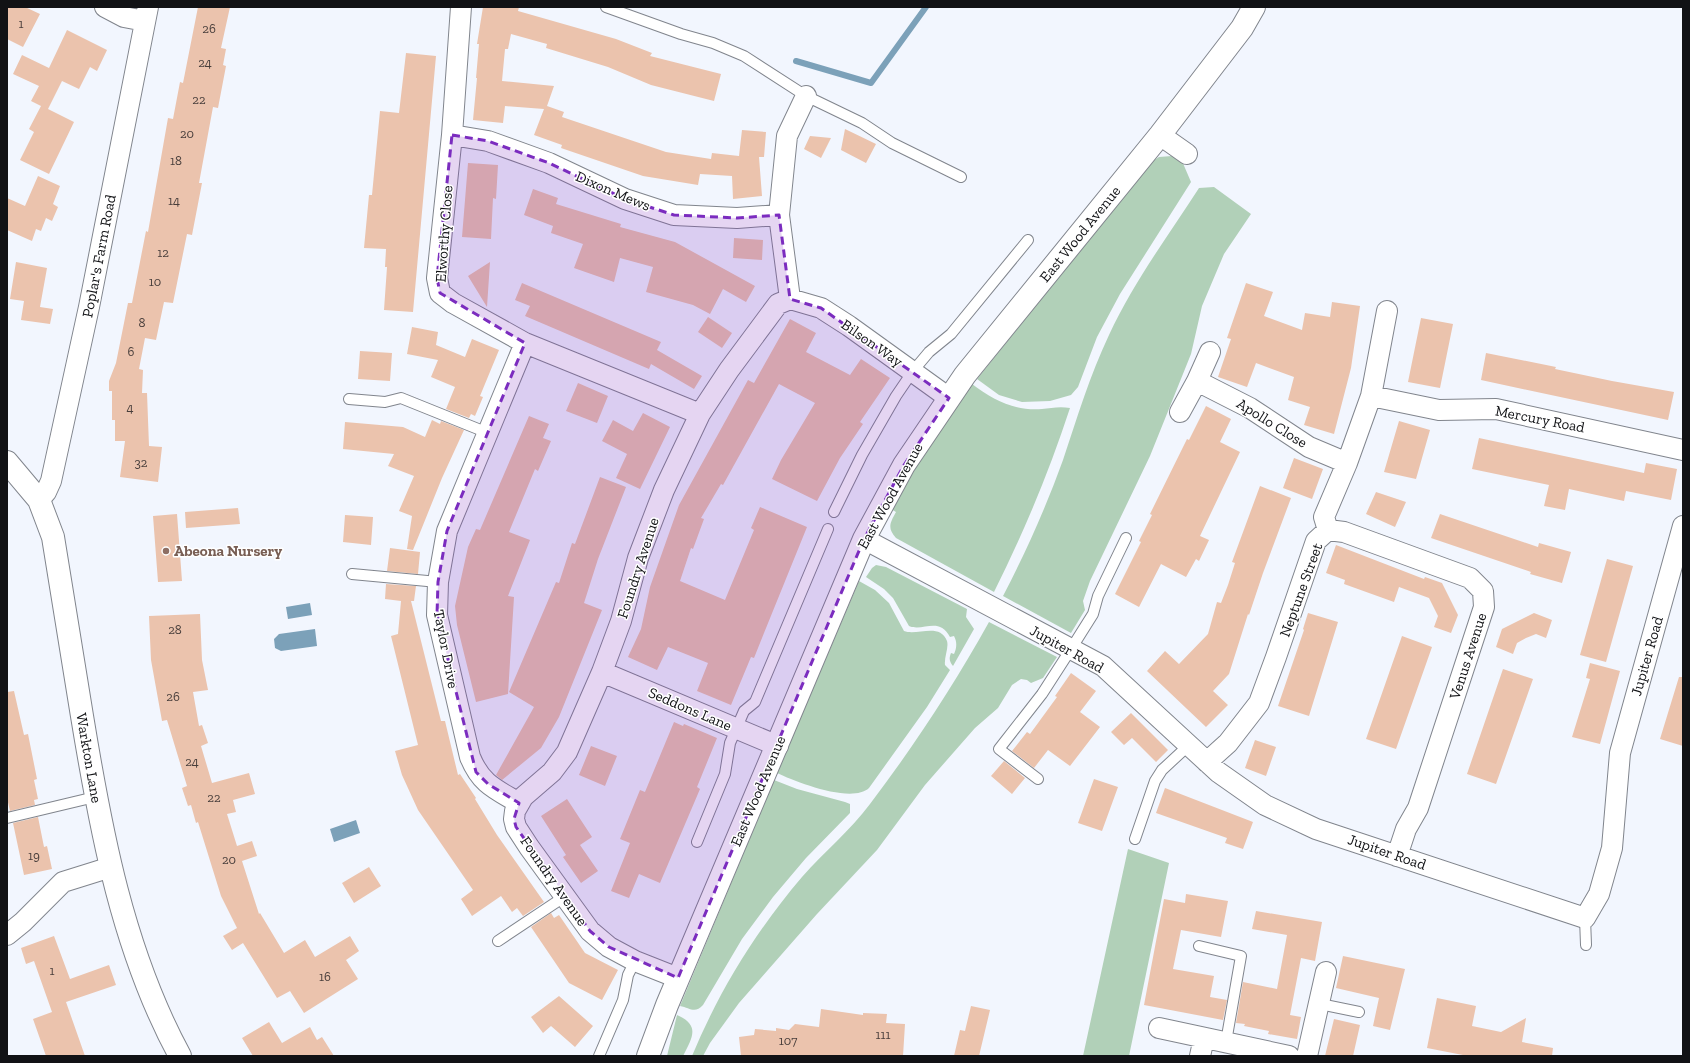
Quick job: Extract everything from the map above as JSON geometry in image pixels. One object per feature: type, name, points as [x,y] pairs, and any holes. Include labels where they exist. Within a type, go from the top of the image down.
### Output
[{"type":"street","points":[[105,7],[124,17],[146,14]]},
{"type":"street","name":"Elworthy Close","points":[[461,7],[452,135],[437,278],[440,293],[452,303],[525,343],[700,414]]},
{"type":"street","name":"East Wood Avenue","points":[[648,1056],[678,978],[778,746],[864,539],[904,465],[949,398],[1160,135],[1242,28],[1254,7]]},
{"type":"street","name":"Poplar's Farm Road","points":[[39,500],[46,492],[53,474],[91,300],[146,14]]},
{"type":"street","points":[[790,299],[779,215],[787,136],[806,96]]},
{"type":"street","name":"Dixon Mews","points":[[452,135],[488,141],[549,163],[625,199],[674,215],[737,218],[779,215]]},
{"type":"street","points":[[1160,135],[1187,154]]},
{"type":"street","name":"Bilson Way","points":[[790,299],[821,308],[949,398]]},
{"type":"street","name":"Foundry Avenue","points":[[678,978],[634,961],[609,947],[590,931],[564,897],[516,827],[514,819],[519,803],[531,789],[552,772],[561,762],[602,672],[621,621],[638,558],[664,490],[700,414],[729,370],[778,304],[790,299]]},
{"type":"street","name":"Neptune Street","points":[[1207,762],[1228,743],[1259,703],[1316,541],[1328,530],[1324,517],[1347,463],[1371,396],[1387,311]]},
{"type":"street","name":"Taylor Drive","points":[[519,803],[484,781],[476,772],[470,757],[437,615],[438,582],[447,530],[525,343]]},
{"type":"street","points":[[1180,412],[1197,381],[1210,352]]},
{"type":"street","name":"Apollo Close","points":[[1197,381],[1250,408],[1309,447],[1347,463]]},
{"type":"street","name":"Mercury Road","points":[[1371,396],[1439,410],[1496,409],[1683,450]]},
{"type":"street","name":"Warkton Lane","points":[[7,462],[39,500],[53,537],[95,797],[110,867],[133,948],[161,1021],[180,1056]]},
{"type":"street","name":"Jupiter Road","points":[[864,539],[1103,666],[1218,772],[1265,805],[1316,828],[1585,918],[1599,894],[1612,848],[1620,753],[1683,526]]},
{"type":"street","name":"Venus Avenue","points":[[1328,530],[1344,532],[1446,568],[1470,578],[1483,591],[1484,607],[1418,808],[1406,829],[1397,856]]},
{"type":"street","name":"Seddons Lane","points":[[602,672],[778,746]]},
{"type":"street","points":[[7,935],[23,922],[63,882],[110,867]]},
{"type":"street","points":[[1308,1056],[1326,972]]},
{"type":"street","points":[[1159,1028],[1202,1047],[1226,1042],[1289,1056]]},
{"type":"lane","points":[[606,7],[681,34],[713,43],[744,56],[806,96],[862,123],[892,143],[961,177]]},
{"type":"lane","points":[[834,512],[862,455],[896,396],[913,372],[929,352],[951,334],[1028,240]]},
{"type":"lane","points":[[349,398],[385,402],[401,398],[488,433]]},
{"type":"lane","points":[[697,842],[726,774],[730,743],[744,711],[755,702],[828,529]]},
{"type":"lane","points":[[1038,779],[999,749],[1042,694],[1093,614],[1098,596],[1126,538]]},
{"type":"lane","points":[[352,574],[438,582]]},
{"type":"lane","points":[[1135,839],[1155,781],[1162,770],[1189,745]]},
{"type":"lane","points":[[7,818],[95,797]]},
{"type":"lane","points":[[498,941],[564,897]]},
{"type":"lane","points":[[1585,918],[1586,945]]},
{"type":"lane","points":[[1200,946],[1241,956],[1226,1042]]},
{"type":"lane","points":[[599,1056],[622,1000],[628,975],[634,961]]},
{"type":"lane","points":[[1320,1004],[1359,1012]]},
{"type":"highlighted area","points":[[452,135],[488,141],[549,163],[625,199],[674,215],[737,218],[779,215],[790,299],[821,308],[949,398],[904,465],[864,539],[678,978],[609,947],[590,931],[516,827],[514,819],[519,803],[488,784],[476,772],[437,615],[438,582],[447,531],[525,343],[440,293],[437,278]]},
{"type":"green space","points":[[1172,156],[1182,161],[1191,182],[1120,294],[1097,337],[1078,387],[1071,395],[1050,401],[1022,402],[999,395],[977,379],[1151,162],[1159,157]]},
{"type":"green space","points":[[1214,187],[1251,214],[1224,254],[1202,306],[1191,354],[1150,456],[1090,581],[1083,601],[1085,610],[1071,633],[1003,596],[1043,512],[1063,460],[1084,397],[1118,316],[1151,260],[1199,188]]},
{"type":"green space","points":[[972,384],[988,395],[1013,406],[1032,409],[1059,407],[1070,408],[1035,502],[1016,547],[994,592],[896,538],[890,528],[896,512],[891,509],[950,414]]},
{"type":"green space","points":[[876,565],[886,567],[967,609],[966,617],[974,629],[953,666],[950,658],[951,653],[954,654],[956,649],[954,636],[950,637],[941,627],[909,626],[893,598],[884,589],[866,577]]},
{"type":"green space","points":[[859,581],[875,590],[889,603],[904,631],[934,631],[944,635],[947,641],[945,665],[950,670],[927,707],[869,788],[861,792],[850,794],[837,793],[810,786],[777,773]]},
{"type":"green space","points":[[989,622],[1057,657],[1043,678],[1031,683],[1027,680],[1021,679],[1012,685],[998,708],[975,728],[925,785],[877,850],[817,914],[739,1003],[710,1043],[703,1056],[692,1056],[714,1008],[754,940],[802,877],[854,823],[870,804],[918,738],[948,692]]},
{"type":"green space","points":[[774,780],[797,789],[850,804],[850,813],[806,858],[773,897],[742,939],[703,1005],[695,1010],[680,1006]]},
{"type":"green space","points":[[1128,849],[1169,863],[1129,1056],[1083,1056]]},
{"type":"green space","points":[[677,1015],[689,1023],[692,1027],[692,1037],[683,1056],[667,1056]]},
{"type":"water","points":[[310,603],[312,615],[288,619],[286,607]]},
{"type":"water","points":[[315,629],[317,646],[281,651],[275,648],[274,639],[279,634]]},
{"type":"water","points":[[356,820],[360,833],[334,842],[330,829]]},
{"type":"building","points":[[7,7],[25,7],[40,14],[23,47],[7,39]]},
{"type":"building","points":[[198,7],[230,7],[221,48],[226,49],[223,65],[226,66],[218,108],[213,107],[199,183],[202,183],[192,235],[187,234],[173,303],[164,302],[156,340],[145,338],[139,369],[143,370],[142,393],[147,393],[149,446],[162,447],[158,482],[120,477],[125,441],[115,441],[115,420],[112,420],[112,391],[109,391],[109,381],[116,363],[128,303],[132,303],[146,231],[148,232],[168,118],[173,119],[180,82],[183,83]]},
{"type":"building","points":[[483,7],[519,7],[518,11],[616,39],[652,53],[650,56],[721,74],[714,101],[651,85],[608,67],[546,48],[547,44],[511,34],[508,49],[505,49],[502,81],[554,86],[547,106],[564,112],[562,117],[666,152],[711,159],[712,153],[739,156],[742,130],[766,132],[764,157],[759,157],[762,196],[733,199],[732,176],[700,174],[698,185],[643,176],[561,148],[562,145],[534,135],[544,109],[505,106],[503,123],[473,120],[479,44],[477,44]]},
{"type":"building","points":[[67,30],[107,50],[97,71],[90,67],[79,89],[62,81],[48,109],[74,122],[49,174],[20,160],[34,132],[29,129],[41,106],[31,101],[39,86],[13,74],[22,55],[49,68]]},
{"type":"building","points":[[406,53],[436,56],[413,312],[384,310],[387,267],[385,267],[386,249],[364,248],[369,195],[372,195],[380,111],[399,113]]},
{"type":"building","points":[[845,129],[876,144],[866,163],[841,150]]},
{"type":"building","points":[[810,136],[831,138],[821,158],[804,149]]},
{"type":"building","points":[[468,163],[498,165],[496,199],[493,198],[491,239],[462,237]]},
{"type":"building","points":[[38,176],[60,186],[53,204],[58,207],[52,221],[46,218],[41,231],[36,229],[32,241],[7,230],[7,198],[25,206]]},
{"type":"building","points":[[533,189],[558,198],[556,204],[621,224],[620,227],[675,242],[755,286],[746,302],[723,289],[710,314],[693,305],[646,292],[653,267],[620,258],[614,282],[574,268],[583,244],[551,233],[553,226],[524,215]]},
{"type":"building","points":[[734,238],[763,240],[762,260],[733,258]]},
{"type":"building","points":[[16,262],[47,268],[40,307],[53,309],[50,324],[21,320],[24,301],[10,299]]},
{"type":"building","points":[[490,262],[487,307],[468,276]]},
{"type":"building","points":[[522,283],[661,342],[657,350],[702,376],[694,389],[651,364],[649,369],[525,316],[530,306],[515,300]]},
{"type":"building","points":[[1246,283],[1273,292],[1264,316],[1302,330],[1305,313],[1330,317],[1332,302],[1360,306],[1351,368],[1334,434],[1304,425],[1310,407],[1288,400],[1294,377],[1256,363],[1247,387],[1218,377],[1231,339],[1227,338]]},
{"type":"building","points":[[708,317],[732,333],[722,348],[698,332]]},
{"type":"building","points":[[1421,318],[1453,324],[1440,388],[1408,382]]},
{"type":"building","points":[[790,319],[816,333],[806,352],[850,375],[861,359],[890,378],[860,422],[863,424],[840,458],[817,501],[772,479],[781,460],[815,403],[779,384],[723,485],[721,484],[701,518],[704,519],[693,549],[691,548],[680,581],[725,600],[754,530],[751,528],[760,507],[807,527],[754,658],[751,657],[731,705],[697,691],[708,663],[668,647],[657,670],[628,657],[641,629],[650,587],[679,505],[748,380],[754,383]]},
{"type":"building","points":[[412,327],[438,332],[436,345],[465,357],[472,339],[499,350],[480,396],[483,397],[475,416],[471,414],[469,418],[446,409],[455,387],[431,377],[438,360],[407,354]]},
{"type":"building","points":[[360,351],[392,353],[390,381],[358,379]]},
{"type":"building","points":[[1486,353],[1556,367],[1555,369],[1612,381],[1674,392],[1668,420],[1481,380]]},
{"type":"building","points":[[578,383],[608,396],[597,423],[566,411]]},
{"type":"building","points":[[1206,406],[1231,419],[1220,442],[1240,452],[1200,536],[1209,540],[1199,561],[1196,559],[1186,577],[1161,564],[1139,607],[1115,594],[1141,542],[1139,541],[1152,515],[1150,514],[1187,439],[1189,440]]},
{"type":"building","points":[[643,413],[670,427],[640,489],[616,478],[627,454],[602,441],[613,420],[633,431]]},
{"type":"building","points":[[529,416],[549,424],[543,438],[551,441],[538,471],[535,469],[509,532],[530,540],[508,596],[514,597],[508,694],[476,702],[457,625],[455,606],[468,547],[476,529],[480,530]]},
{"type":"building","points":[[432,420],[440,424],[441,421],[464,430],[442,478],[413,550],[407,549],[412,516],[399,511],[414,476],[388,466],[394,454],[343,449],[345,422],[403,427],[425,437]]},
{"type":"building","points":[[1399,421],[1430,430],[1416,479],[1384,472]]},
{"type":"building","points":[[1479,438],[1644,473],[1646,463],[1677,469],[1671,500],[1626,491],[1624,501],[1569,489],[1565,510],[1544,506],[1549,485],[1472,469]]},
{"type":"building","points":[[1294,458],[1323,469],[1312,499],[1283,488]]},
{"type":"building","points":[[600,477],[626,487],[598,559],[584,603],[602,610],[559,717],[541,748],[502,780],[496,775],[534,707],[509,692],[556,582],[559,583],[572,543],[575,544]]},
{"type":"building","points":[[1260,486],[1291,498],[1249,615],[1248,614],[1229,674],[1213,691],[1228,705],[1206,727],[1147,671],[1165,651],[1179,664],[1208,634],[1217,602],[1221,603],[1228,585],[1235,563],[1232,562]]},
{"type":"building","points":[[1376,492],[1406,502],[1395,527],[1366,514]]},
{"type":"building","points":[[238,508],[240,524],[186,528],[185,512]]},
{"type":"building","points":[[177,514],[182,581],[158,582],[153,516]]},
{"type":"building","points":[[1440,514],[1538,547],[1539,543],[1571,552],[1562,583],[1530,574],[1531,572],[1431,538]]},
{"type":"building","points":[[345,515],[373,517],[371,545],[343,542]]},
{"type":"building","points":[[1336,545],[1424,579],[1425,577],[1442,583],[1458,615],[1451,633],[1434,627],[1438,616],[1429,598],[1399,587],[1394,602],[1344,584],[1345,580],[1326,573]]},
{"type":"building","points":[[390,548],[420,552],[418,574],[387,571]]},
{"type":"building","points":[[1607,559],[1633,566],[1606,662],[1580,655]]},
{"type":"building","points":[[386,584],[416,586],[414,601],[411,601],[441,721],[445,721],[458,775],[460,774],[476,798],[475,799],[497,835],[544,902],[523,916],[517,908],[512,912],[501,896],[472,916],[461,899],[473,890],[418,810],[402,775],[395,751],[418,745],[391,636],[398,634],[401,601],[385,599]]},
{"type":"building","points":[[1308,613],[1338,622],[1309,716],[1278,706],[1304,630],[1303,629]]},
{"type":"building","points":[[1534,613],[1552,620],[1546,638],[1536,634],[1526,638],[1517,643],[1513,654],[1496,647],[1502,629]]},
{"type":"building","points":[[200,614],[202,660],[208,690],[193,692],[199,726],[202,725],[208,743],[201,746],[212,783],[249,773],[255,794],[233,800],[236,812],[227,814],[237,846],[252,841],[257,856],[242,861],[259,914],[260,913],[284,953],[305,940],[315,957],[350,936],[359,951],[346,960],[358,979],[304,1013],[290,991],[277,998],[243,943],[232,950],[223,936],[237,928],[221,896],[198,822],[196,823],[191,805],[188,806],[182,788],[187,786],[167,720],[162,721],[151,660],[149,616]]},
{"type":"building","points":[[1402,636],[1432,647],[1396,749],[1366,739]]},
{"type":"building","points":[[1590,663],[1620,671],[1600,744],[1572,737],[1590,679],[1586,678]]},
{"type":"building","points":[[1503,669],[1533,679],[1496,784],[1467,774]]},
{"type":"building","points":[[1071,673],[1096,691],[1080,712],[1100,727],[1070,766],[1048,750],[1034,768],[1012,751],[1027,732],[1030,734],[1057,697],[1055,696]]},
{"type":"building","points":[[1679,677],[1683,677],[1683,746],[1660,739]]},
{"type":"building","points":[[14,691],[24,735],[28,734],[37,779],[34,780],[38,799],[34,800],[35,805],[10,811],[7,798],[7,692]]},
{"type":"building","points":[[1131,713],[1168,750],[1156,762],[1132,738],[1124,745],[1111,732]]},
{"type":"building","points":[[674,722],[683,726],[684,724],[717,738],[697,787],[700,789],[660,883],[639,874],[629,898],[611,891],[630,843],[620,839],[640,790],[645,792]]},
{"type":"building","points":[[1255,740],[1276,747],[1266,776],[1245,768]]},
{"type":"building","points":[[591,746],[617,756],[605,786],[579,775]]},
{"type":"building","points":[[1004,761],[1025,778],[1012,794],[991,776]]},
{"type":"building","points":[[1094,779],[1118,787],[1102,831],[1078,823]]},
{"type":"building","points":[[1165,788],[1253,822],[1243,849],[1225,843],[1227,838],[1156,813]]},
{"type":"building","points":[[567,799],[592,837],[580,845],[598,871],[581,883],[563,857],[566,855],[541,816]]},
{"type":"building","points":[[38,817],[44,847],[47,846],[52,869],[24,875],[13,823]]},
{"type":"building","points":[[369,867],[381,886],[354,903],[342,883]]},
{"type":"building","points":[[1186,894],[1228,901],[1221,937],[1181,930],[1173,969],[1214,976],[1210,997],[1227,1000],[1223,1020],[1144,1005],[1164,899],[1185,903]]},
{"type":"building","points":[[1256,911],[1322,922],[1315,961],[1301,958],[1290,1015],[1301,1017],[1297,1039],[1268,1034],[1269,1031],[1236,1023],[1243,982],[1277,989],[1287,935],[1252,929]]},
{"type":"building","points":[[551,913],[554,918],[559,915],[585,953],[618,970],[602,1000],[569,983],[531,927]]},
{"type":"building","points":[[54,936],[70,979],[109,965],[116,985],[66,1002],[85,1056],[46,1056],[33,1019],[52,1012],[34,961],[26,964],[21,948]]},
{"type":"building","points":[[1343,956],[1405,969],[1390,1030],[1373,1026],[1379,998],[1336,988]]},
{"type":"building","points":[[559,996],[593,1026],[575,1047],[551,1026],[543,1033],[531,1017]]},
{"type":"building","points":[[1437,998],[1476,1006],[1472,1026],[1501,1032],[1526,1018],[1522,1042],[1553,1048],[1552,1056],[1468,1056],[1427,1048]]},
{"type":"building","points":[[971,1006],[990,1010],[979,1056],[954,1056],[960,1030],[965,1031]]},
{"type":"building","points":[[821,1009],[863,1015],[863,1013],[887,1014],[886,1023],[905,1024],[903,1056],[741,1056],[739,1037],[754,1035],[755,1029],[776,1031],[776,1028],[789,1030],[795,1024],[819,1027]]},
{"type":"building","points":[[1334,1019],[1360,1025],[1353,1056],[1325,1056]]},
{"type":"building","points":[[269,1022],[282,1043],[310,1027],[317,1040],[322,1037],[334,1056],[253,1056],[242,1038]]},
{"type":"waterway","points":[[796,61],[871,83],[926,7]]},
{"type":"place","name":"Abeona Nursery","points":[[166,551]]}]
